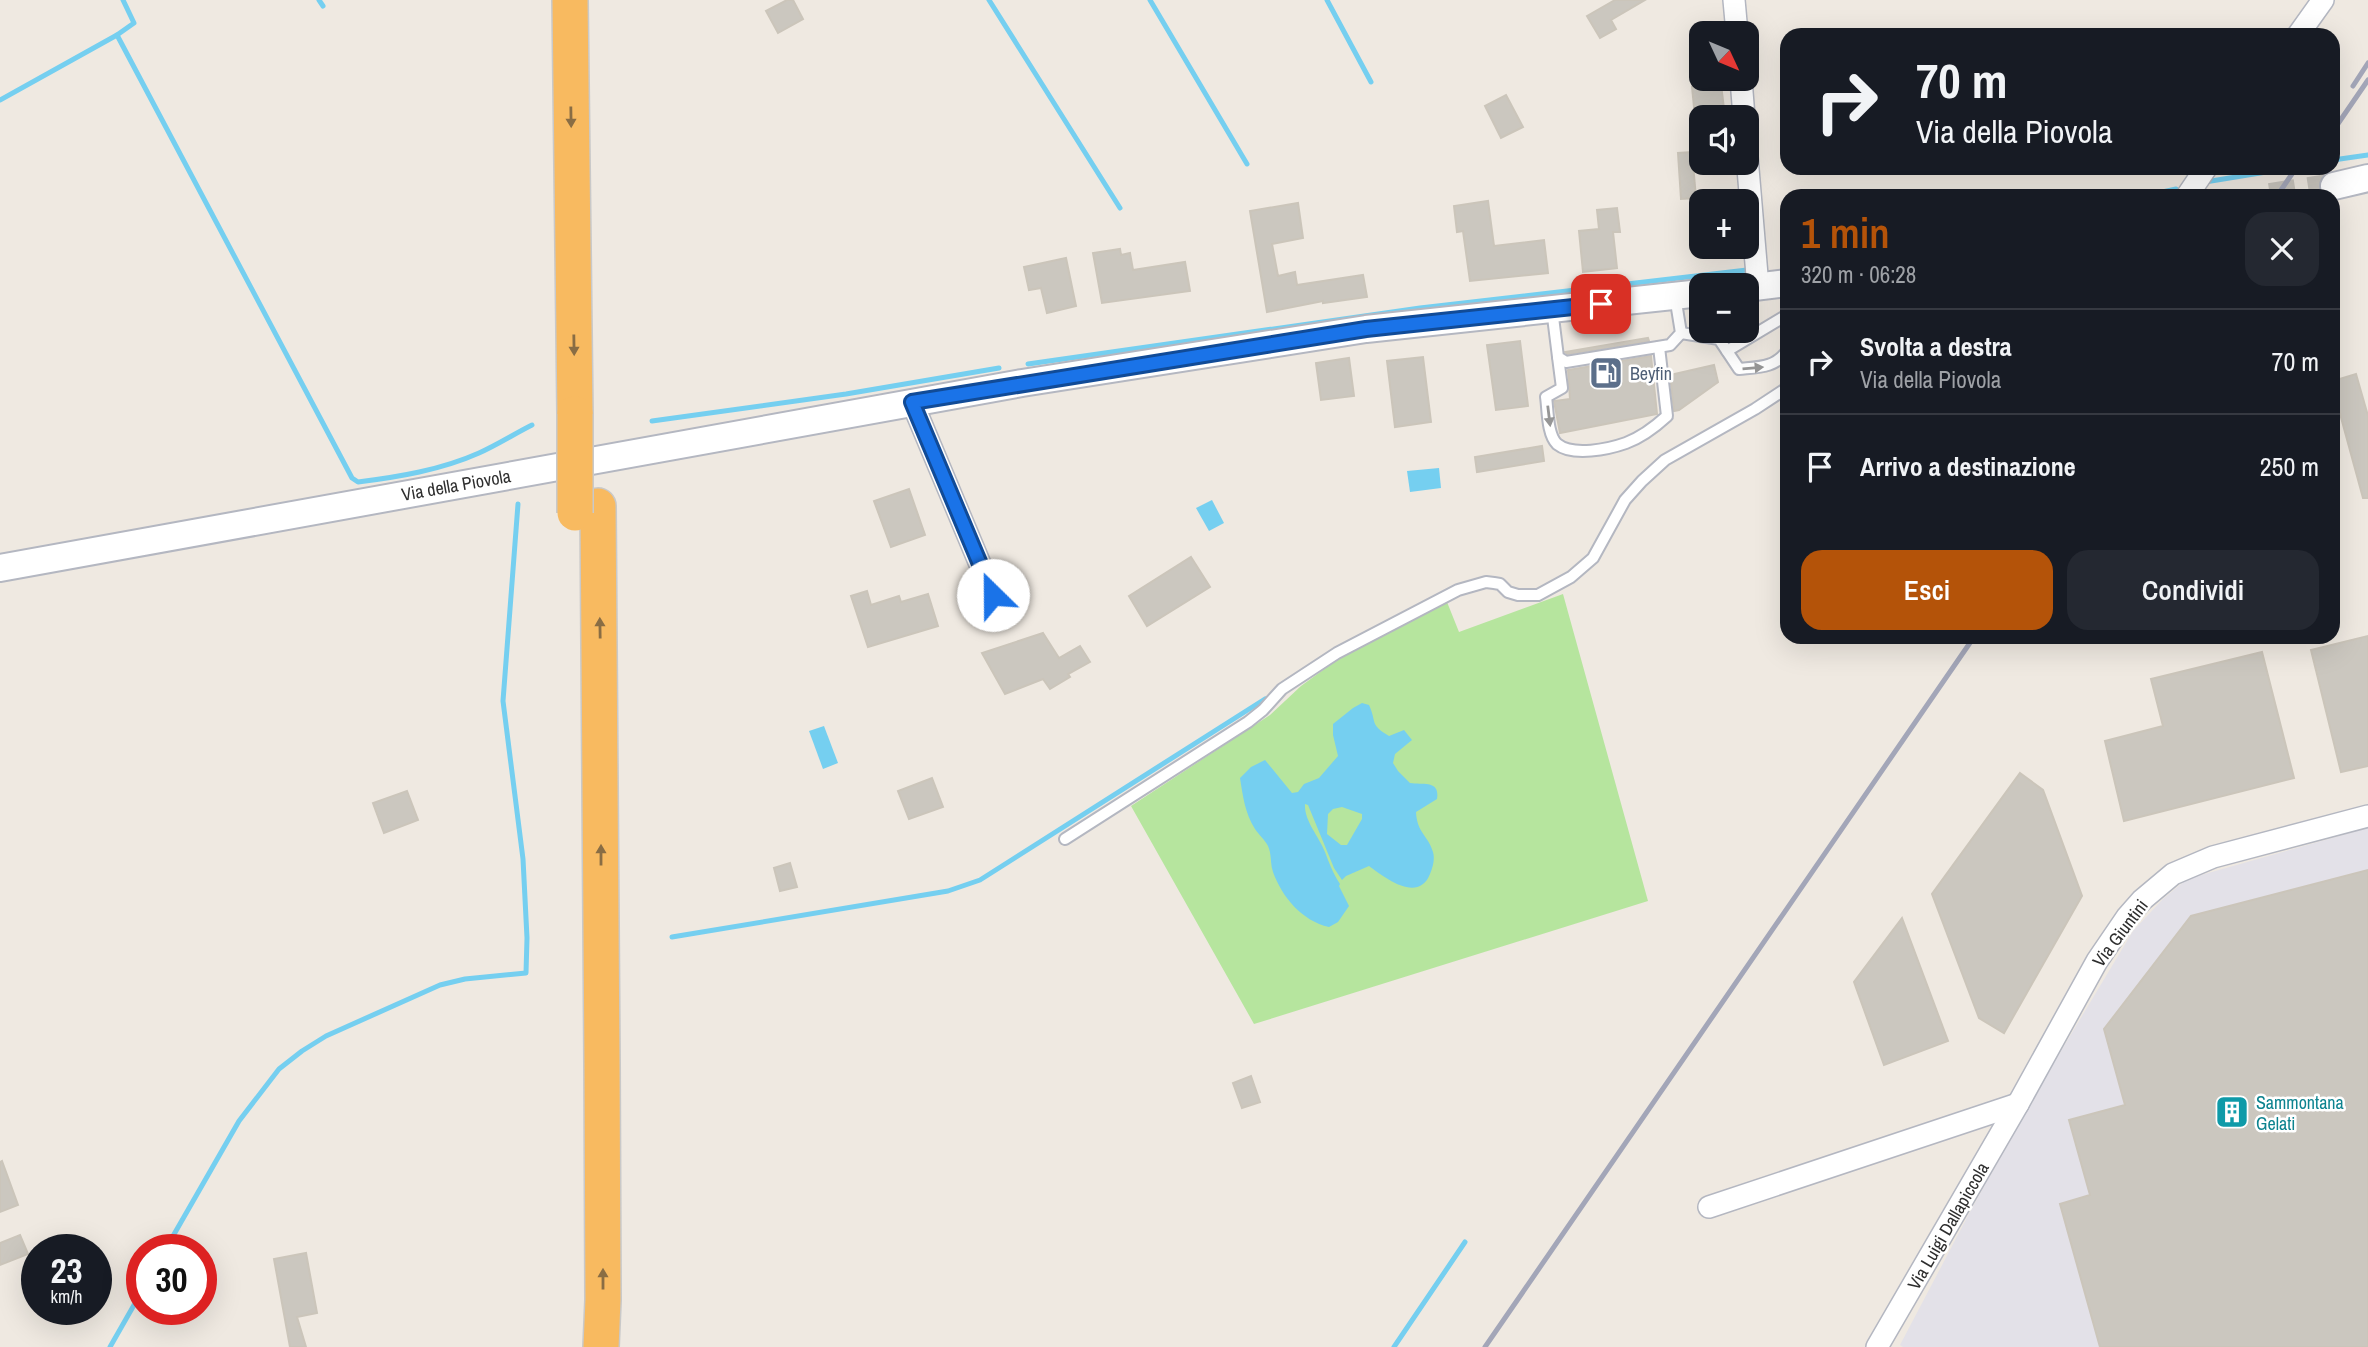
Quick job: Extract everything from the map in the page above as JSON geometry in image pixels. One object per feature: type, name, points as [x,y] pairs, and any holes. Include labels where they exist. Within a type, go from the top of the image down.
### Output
[{"type":"highway","points":[[570,0],[587,413]]},
{"type":"highway","points":[[577,1347],[593,0]]},
{"type":"highway","points":[[587,509],[603,1063],[601,1347]]},
{"type":"street","points":[[1734,0],[1736,21]]},
{"type":"street","points":[[2303,28],[2322,0]]},
{"type":"street","points":[[1747,175],[1751,273]]},
{"type":"street","points":[[2334,186],[2368,178]]},
{"type":"street","points":[[1759,287],[1780,284]]},
{"type":"street","name":"Via della Piovola","points":[[0,568],[912,402],[1366,329],[1688,295]]},
{"type":"street","points":[[912,402],[993,595]]},
{"type":"street","name":"Via Giuntini","points":[[2018,1104],[2097,961],[2127,917],[2156,887],[2173,874],[2213,857],[2368,816]]},
{"type":"street","points":[[1709,1207],[2018,1104]]},
{"type":"street","name":"Via Luigi Dallapiccola","points":[[1877,1347],[2018,1104]]},
{"type":"lane","points":[[1558,357],[1566,362],[1670,345],[1681,333],[1688,295]]},
{"type":"lane","points":[[1552,309],[1562,388],[1546,397],[1551,433],[1556,443],[1568,450],[1593,450],[1625,443],[1637,438],[1667,416],[1660,347]]},
{"type":"lane","points":[[1727,351],[1780,319]]},
{"type":"lane","points":[[1681,333],[1719,339],[1739,369],[1768,366],[1780,358]]},
{"type":"lane","points":[[1065,839],[1248,722],[1282,690],[1337,653],[1419,609],[1458,590],[1486,582],[1500,584],[1508,592],[1518,595],[1538,595],[1571,578],[1593,558],[1625,500],[1665,460],[1780,392]]},
{"type":"shaded area","name":"Sammontana Gelati","points":[[2368,828],[2368,1347],[1900,1345],[2037,1091],[2133,931],[2163,899],[2187,879]]},
{"type":"green space","points":[[1563,594],[1648,901],[1254,1024],[1131,806],[1270,715],[1301,686],[1345,654],[1447,602],[1459,632]]},
{"type":"water","points":[[1439,468],[1441,488],[1410,492],[1407,471]]},
{"type":"water","points":[[1212,500],[1224,523],[1209,531],[1196,508]]},
{"type":"water","points":[[1362,703],[1369,705],[1376,725],[1383,732],[1389,736],[1404,730],[1412,740],[1395,754],[1393,763],[1410,783],[1430,785],[1436,789],[1437,799],[1416,812],[1418,825],[1431,846],[1434,860],[1425,883],[1418,887],[1401,885],[1369,866],[1342,880],[1334,868],[1308,805],[1305,804],[1309,822],[1349,906],[1338,922],[1329,927],[1302,914],[1282,890],[1273,872],[1268,846],[1249,817],[1240,778],[1251,767],[1265,760],[1292,793],[1298,792],[1304,784],[1319,778],[1338,756],[1333,724]],"holes":[[[1342,807],[1362,814],[1362,819],[1347,845],[1341,845],[1327,834],[1328,814],[1333,809]]]},
{"type":"water","points":[[824,726],[838,763],[823,769],[809,731]]},
{"type":"building","points":[[787,0],[793,0],[803,19],[778,33],[766,11]]},
{"type":"building","points":[[1615,0],[1645,0],[1611,20],[1616,29],[1600,38],[1587,16]]},
{"type":"building","points":[[1692,91],[1722,91],[1724,105],[1694,105]]},
{"type":"building","points":[[1506,95],[1523,127],[1501,138],[1485,106]]},
{"type":"building","points":[[1689,152],[1689,175],[1694,175],[1695,189],[1689,189],[1689,198],[1681,199],[1678,153]]},
{"type":"building","points":[[1488,201],[1494,246],[1544,240],[1548,273],[1470,281],[1463,231],[1457,232],[1454,206]]},
{"type":"building","points":[[1298,203],[1303,238],[1272,244],[1278,276],[1295,272],[1297,285],[1363,275],[1367,297],[1323,301],[1267,312],[1250,211]]},
{"type":"building","points":[[1617,208],[1620,232],[1613,232],[1617,268],[1583,272],[1579,231],[1599,229],[1597,210]]},
{"type":"building","points":[[1120,249],[1121,255],[1130,253],[1133,270],[1185,262],[1190,291],[1102,303],[1093,253]]},
{"type":"building","points":[[1066,258],[1076,306],[1047,313],[1041,288],[1029,290],[1024,267]]},
{"type":"building","points":[[1648,338],[1649,341],[1568,354],[1565,352]]},
{"type":"building","points":[[1520,341],[1528,406],[1496,410],[1487,345]]},
{"type":"building","points":[[1651,356],[1657,414],[1560,433],[1554,401],[1570,399],[1568,370]]},
{"type":"building","points":[[1423,357],[1431,422],[1395,427],[1387,361]]},
{"type":"building","points":[[1349,358],[1354,396],[1321,400],[1316,363]]},
{"type":"building","points":[[1714,365],[1718,382],[1674,411],[1670,375]]},
{"type":"building","points":[[2356,374],[2368,416],[2368,498],[2363,498],[2340,414],[2340,379]]},
{"type":"building","points":[[1542,446],[1544,461],[1477,472],[1475,457]]},
{"type":"building","points":[[909,489],[925,535],[891,547],[874,501]]},
{"type":"building","points":[[1191,557],[1210,587],[1147,626],[1129,596]]},
{"type":"building","points":[[867,591],[871,605],[899,596],[901,602],[928,594],[938,626],[868,647],[851,596]]},
{"type":"building","points":[[1043,633],[1059,658],[1080,646],[1090,662],[1068,674],[1070,677],[1050,689],[1043,679],[1005,694],[982,653]]},
{"type":"building","points":[[2368,636],[2368,766],[2341,772],[2311,650]]},
{"type":"building","points":[[2262,652],[2294,778],[2124,821],[2105,741],[2163,726],[2151,679]]},
{"type":"building","points":[[2020,773],[2043,790],[2082,896],[2004,1033],[1979,1018],[1932,894]]},
{"type":"building","points":[[932,778],[943,807],[909,819],[898,791]]},
{"type":"building","points":[[407,791],[418,820],[384,833],[373,803]]},
{"type":"building","points":[[790,863],[797,887],[780,891],[774,868]]},
{"type":"building","name":"Sammontana Gelati","points":[[2368,870],[2368,1347],[2100,1347],[2060,1204],[2090,1195],[2069,1120],[2125,1105],[2104,1029],[2191,916]]},
{"type":"building","points":[[1902,918],[1948,1041],[1884,1065],[1854,982]]},
{"type":"building","points":[[1251,1076],[1260,1102],[1242,1108],[1233,1083]]},
{"type":"building","points":[[2,1161],[18,1205],[0,1212],[0,1162]]},
{"type":"building","points":[[20,1235],[21,1257],[0,1265],[0,1243]]},
{"type":"building","points":[[306,1253],[317,1313],[297,1317],[306,1347],[290,1347],[274,1259]]},
{"type":"waterway","points":[[0,100],[134,23],[123,0]]},
{"type":"waterway","points":[[319,0],[323,6]]},
{"type":"waterway","points":[[989,0],[1120,208]]},
{"type":"waterway","points":[[1150,0],[1247,164]]},
{"type":"waterway","points":[[1327,0],[1371,82]]},
{"type":"waterway","points":[[117,35],[352,478],[358,482],[373,480],[450,464],[486,450],[532,425]]},
{"type":"waterway","points":[[2340,159],[2368,155]]},
{"type":"waterway","points":[[2205,182],[2248,175]]},
{"type":"waterway","points":[[1028,364],[1420,308],[1747,270]]},
{"type":"waterway","points":[[652,421],[846,394],[999,368]]},
{"type":"waterway","points":[[174,1234],[239,1121],[279,1069],[302,1051],[326,1036],[440,985],[465,979],[526,973],[523,859],[503,701],[518,504]]},
{"type":"waterway","points":[[672,937],[948,891],[980,880],[1265,699]]},
{"type":"waterway","points":[[1394,1347],[1465,1242]]},
{"type":"waterway","points":[[110,1347],[126,1319]]},
{"type":"tunnel","points":[[2315,189],[2334,186]]},
{"type":"railway","points":[[2353,86],[2368,63]]},
{"type":"railway","points":[[2340,121],[2368,80]]},
{"type":"railway","points":[[2282,189],[2291,175]]},
{"type":"railway","points":[[1485,1347],[1969,644]]},
{"type":"place","name":"Beyfin","points":[[1606,373]]},
{"type":"place","name":"Sammontana Gelati","points":[[2232,1112]]},
{"type":"route","points":[[993,595],[912,402],[1366,329],[1601,304]]}]
